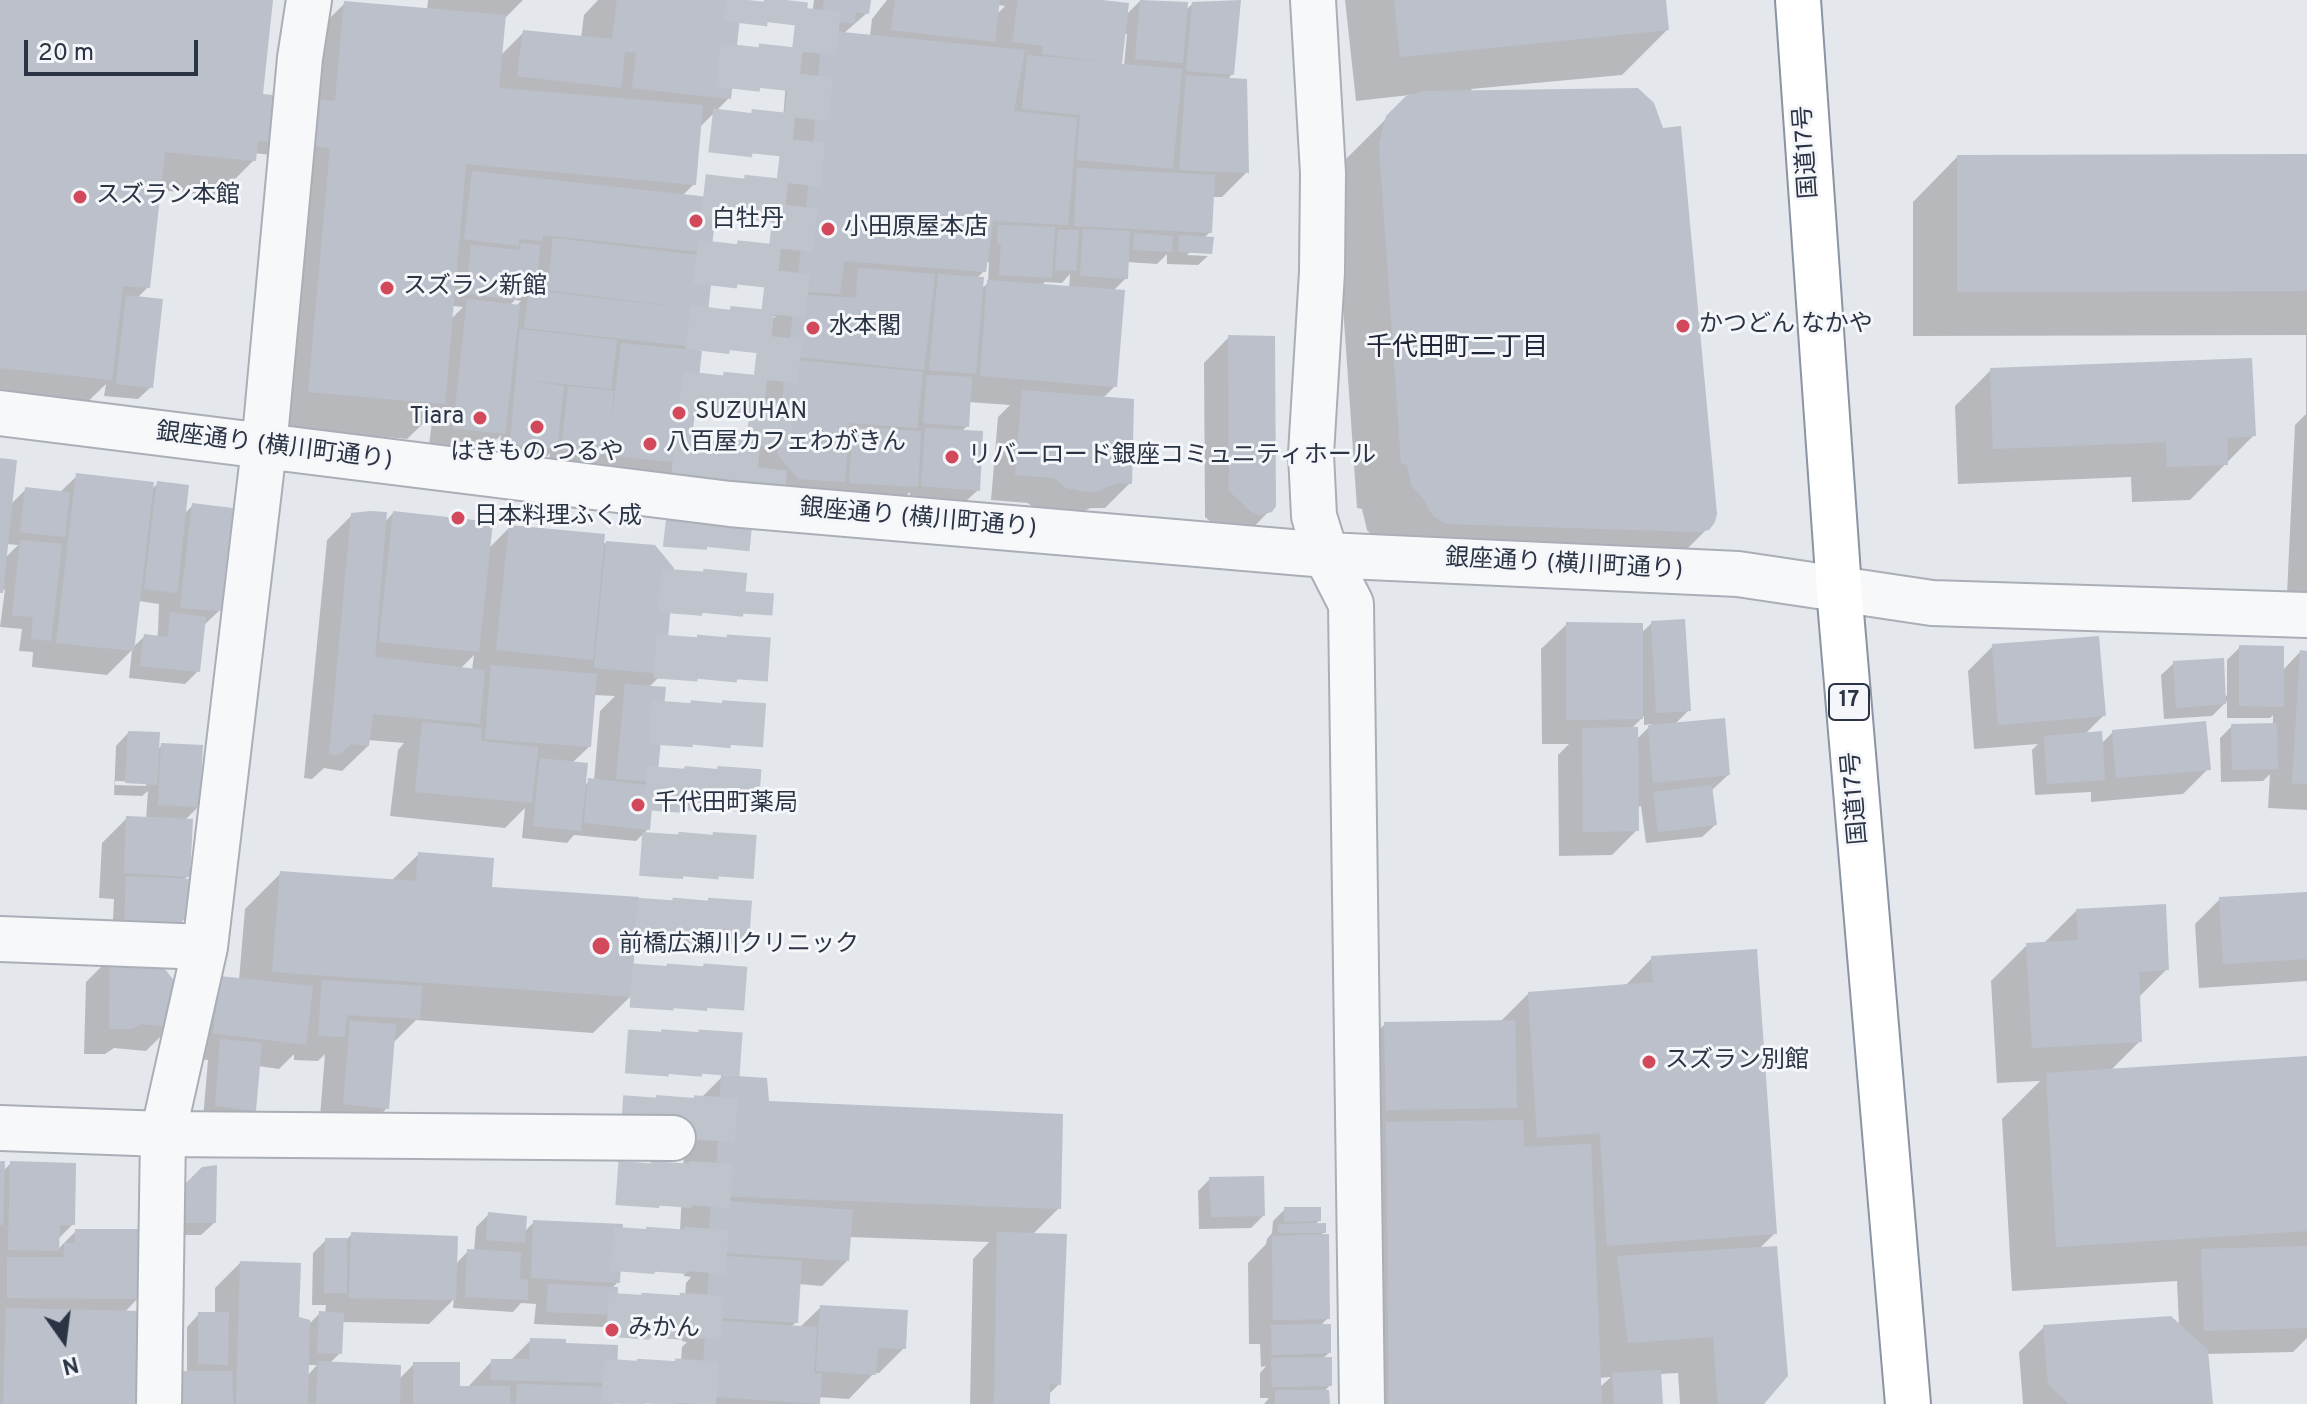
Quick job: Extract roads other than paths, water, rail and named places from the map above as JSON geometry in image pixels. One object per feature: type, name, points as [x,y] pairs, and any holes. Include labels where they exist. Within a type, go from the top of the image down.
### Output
[{"type":"highway","name":"国道17号","points":[[1798,0],[1839,589],[1908,1404]]},
{"type":"street","points":[[159,1404],[163,1134],[205,947],[264,448],[300,58],[309,0]]},
{"type":"street","points":[[1313,0],[1323,173],[1322,272],[1311,454],[1314,516],[1326,555],[1351,604],[1362,1404]]},
{"type":"street","name":"銀座通り (横川町通り)","points":[[0,413],[730,504],[1326,555],[1738,574],[1932,603],[2307,615]]},
{"type":"street","points":[[0,939],[205,947]]},
{"type":"street","points":[[0,1128],[163,1134],[673,1138]]},
{"type":"tunnel","points":[[623,1404],[685,547],[748,0]]},
{"type":"tunnel","points":[[656,1404],[682,1052],[713,701],[786,0]]},
{"type":"tunnel","points":[[760,512],[820,0]]},
{"type":"tunnel","points":[[694,1404],[752,592]]},
{"type":"place","name":"スズラン本館","points":[[80,197]]},
{"type":"place","name":"白牡丹","points":[[696,221]]},
{"type":"place","name":"小田原屋本店","points":[[828,229]]},
{"type":"place","name":"スズラン新館","points":[[387,288]]},
{"type":"place","name":"かつどん なかや","points":[[1683,326]]},
{"type":"place","name":"水本閣","points":[[813,328]]},
{"type":"place","name":"SUZUHAN","points":[[679,413]]},
{"type":"place","name":"Tiara","points":[[480,418]]},
{"type":"place","name":"はきもの つるや","points":[[537,427]]},
{"type":"place","name":"八百屋カフェわがきん","points":[[650,444]]},
{"type":"place","name":"リバーロード銀座コミュニティホール","points":[[952,457]]},
{"type":"place","name":"日本料理ふく成","points":[[458,518]]},
{"type":"place","name":"千代田町薬局","points":[[638,805]]},
{"type":"place","name":"前橋広瀬川クリニック","points":[[601,946]]},
{"type":"place","name":"スズラン別館","points":[[1649,1062]]},
{"type":"place","name":"みかん","points":[[612,1330]]},
{"type":"district","name":"千代田町二丁目","points":[[1457,350]]}]
